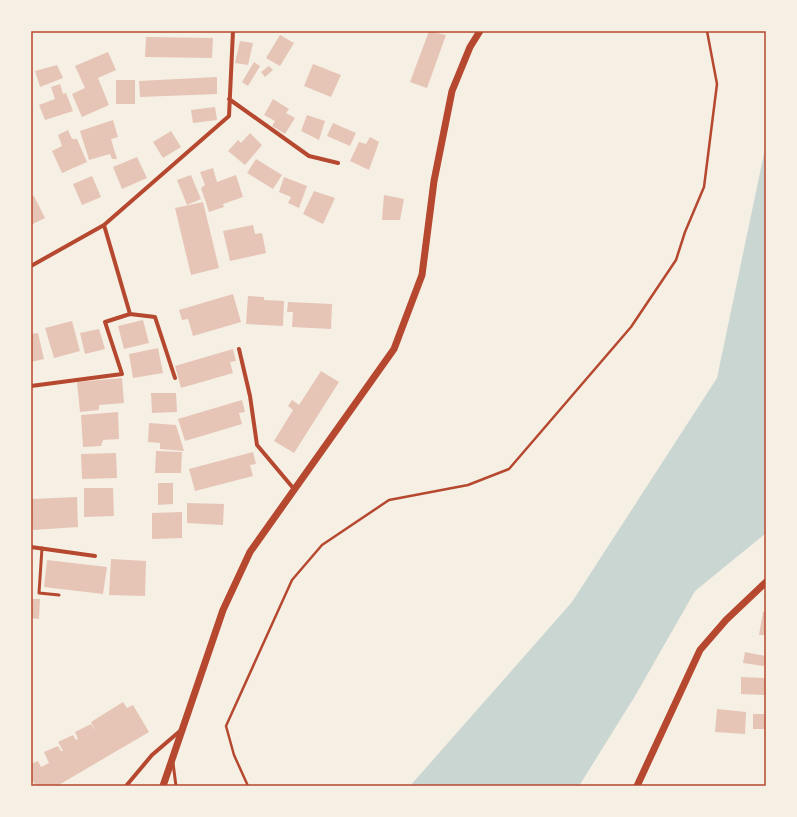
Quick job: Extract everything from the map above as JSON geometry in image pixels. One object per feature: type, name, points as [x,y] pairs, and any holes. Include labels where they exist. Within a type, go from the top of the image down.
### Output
[{"type":"street","points":[[31,266],[104,225],[229,116],[233,31]]},
{"type":"street","points":[[163,786],[223,610],[250,552],[394,349],[422,275],[434,181],[452,91],[470,47],[480,31]]},
{"type":"street","points":[[229,100],[309,156],[338,164]]},
{"type":"street","points":[[104,225],[130,314]]},
{"type":"street","points":[[31,386],[122,374],[105,322],[130,314],[155,317],[175,378]]},
{"type":"street","points":[[239,349],[250,396],[257,445],[294,489]]},
{"type":"street","points":[[31,547],[95,556]]},
{"type":"street","points":[[637,786],[700,650],[726,620],[766,582]]},
{"type":"street","points":[[126,786],[152,755],[182,730]]},
{"type":"lane","points":[[42,548],[39,593],[59,595]]},
{"type":"lane","points":[[172,759],[176,786]]},
{"type":"path","points":[[248,786],[234,755],[226,726],[292,580],[322,545],[389,500],[468,485],[509,469],[631,327],[676,260],[685,232],[704,187],[717,84],[707,31]]},
{"type":"shaded area","points":[[766,144],[766,533],[695,591],[635,696],[579,786],[410,786],[572,602],[717,378]]},
{"type":"building","points":[[429,31],[446,35],[427,88],[410,82]]},
{"type":"building","points":[[280,35],[294,43],[280,66],[266,58]]},
{"type":"building","points":[[146,37],[213,38],[212,58],[145,57]]},
{"type":"building","points":[[240,41],[253,43],[248,65],[235,63]]},
{"type":"building","points":[[108,52],[116,70],[98,78],[109,105],[82,117],[72,94],[85,88],[75,66]]},
{"type":"building","points":[[254,62],[260,66],[248,86],[242,82]]},
{"type":"building","points":[[313,64],[341,75],[331,97],[304,86]]},
{"type":"building","points":[[57,65],[63,78],[40,87],[35,71]]},
{"type":"building","points":[[269,66],[273,70],[265,77],[261,72]]},
{"type":"building","points":[[217,77],[217,94],[140,97],[139,81]]},
{"type":"building","points":[[116,80],[135,80],[135,104],[116,104]]},
{"type":"building","points":[[60,84],[63,94],[66,93],[73,111],[45,120],[39,105],[55,99],[51,87]]},
{"type":"building","points":[[273,99],[289,109],[286,113],[295,118],[285,134],[272,126],[275,121],[264,115]]},
{"type":"building","points":[[215,107],[217,120],[193,123],[191,110]]},
{"type":"building","points":[[307,115],[325,121],[319,140],[301,131]]},
{"type":"building","points":[[113,120],[118,137],[111,139],[117,159],[112,159],[110,154],[89,160],[80,131]]},
{"type":"building","points":[[333,123],[356,133],[350,146],[327,136]]},
{"type":"building","points":[[68,130],[72,139],[77,139],[87,162],[62,173],[52,151],[62,146],[58,135]]},
{"type":"building","points":[[171,131],[181,147],[163,158],[153,142]]},
{"type":"building","points":[[250,133],[262,145],[245,165],[228,151],[238,140],[241,143]]},
{"type":"building","points":[[370,137],[379,142],[369,170],[350,161],[359,142],[366,144]]},
{"type":"building","points":[[137,157],[147,178],[122,189],[113,167]]},
{"type":"building","points":[[256,159],[282,175],[273,189],[247,173]]},
{"type":"building","points":[[213,168],[217,182],[236,175],[243,197],[223,204],[224,207],[209,212],[201,188],[205,185],[200,172]]},
{"type":"building","points":[[191,175],[201,199],[187,205],[177,180]]},
{"type":"building","points":[[92,176],[101,197],[82,205],[73,184]]},
{"type":"building","points":[[284,177],[307,186],[299,208],[288,203],[291,197],[279,192]]},
{"type":"building","points":[[314,191],[335,198],[323,224],[303,214]]},
{"type":"building","points":[[384,195],[404,199],[400,220],[382,220]]},
{"type":"building","points":[[34,196],[45,218],[31,225],[31,197]]},
{"type":"building","points":[[203,202],[219,268],[191,275],[175,208]]},
{"type":"building","points":[[253,225],[255,234],[262,233],[266,253],[230,261],[223,231]]},
{"type":"building","points":[[233,294],[241,322],[193,336],[188,319],[182,320],[179,310]]},
{"type":"building","points":[[248,296],[264,297],[264,300],[284,301],[283,326],[246,324]]},
{"type":"building","points":[[288,302],[332,304],[331,329],[292,327],[293,312],[287,312]]},
{"type":"building","points":[[143,320],[149,343],[124,349],[118,326]]},
{"type":"building","points":[[72,321],[80,351],[54,358],[45,328]]},
{"type":"building","points":[[99,329],[105,349],[85,354],[80,333]]},
{"type":"building","points":[[38,333],[44,359],[31,362],[31,334]]},
{"type":"building","points":[[158,348],[163,373],[133,378],[129,354]]},
{"type":"building","points":[[233,349],[236,361],[230,362],[233,373],[181,388],[175,366]]},
{"type":"building","points":[[321,371],[339,382],[294,453],[274,441],[293,410],[288,406],[292,400],[299,405]]},
{"type":"building","points":[[122,378],[124,403],[99,405],[99,410],[80,412],[77,382]]},
{"type":"building","points":[[151,393],[176,393],[177,412],[152,413]]},
{"type":"building","points":[[242,400],[245,412],[239,413],[242,424],[185,441],[178,419]]},
{"type":"building","points":[[118,412],[119,439],[103,440],[101,446],[83,447],[81,415]]},
{"type":"building","points":[[149,423],[176,425],[184,451],[160,449],[160,443],[148,442]]},
{"type":"building","points":[[156,451],[182,452],[181,473],[155,473]]},
{"type":"building","points":[[253,452],[256,464],[250,465],[253,476],[195,491],[189,469]]},
{"type":"building","points":[[116,453],[117,478],[82,479],[81,454]]},
{"type":"building","points":[[158,483],[173,483],[173,504],[158,505]]},
{"type":"building","points":[[84,488],[113,488],[114,516],[84,517]]},
{"type":"building","points":[[77,497],[78,527],[33,530],[31,499]]},
{"type":"building","points":[[187,503],[224,504],[223,525],[187,523]]},
{"type":"building","points":[[182,512],[182,538],[152,539],[152,513]]},
{"type":"building","points":[[111,559],[146,561],[145,596],[109,595]]},
{"type":"building","points":[[47,560],[107,567],[103,594],[44,587]]},
{"type":"building","points":[[31,599],[40,599],[39,619],[31,618]]},
{"type":"building","points":[[766,611],[766,635],[759,635],[763,612]]},
{"type":"building","points":[[745,652],[765,656],[764,666],[743,663]]},
{"type":"building","points":[[741,677],[766,678],[766,695],[741,694]]},
{"type":"building","points":[[123,702],[127,708],[133,705],[149,732],[57,786],[36,786],[31,778],[33,771],[31,764],[38,761],[41,767],[49,763],[44,752],[58,746],[61,751],[63,751],[58,742],[73,735],[76,740],[78,739],[75,732],[91,724],[95,731],[91,722]]},
{"type":"building","points":[[717,709],[746,712],[745,734],[715,732]]},
{"type":"building","points":[[753,714],[766,714],[766,729],[753,729]]}]
